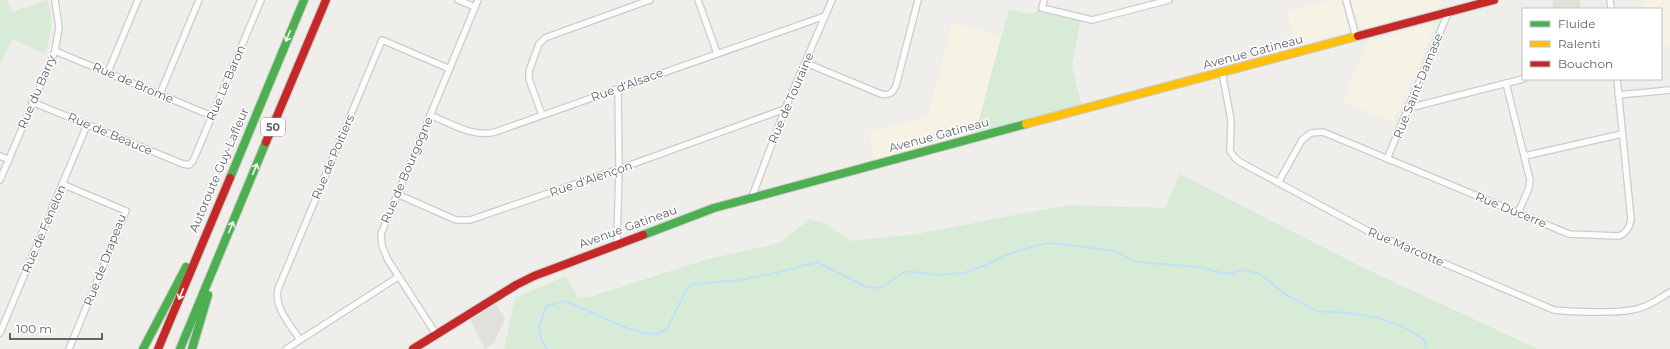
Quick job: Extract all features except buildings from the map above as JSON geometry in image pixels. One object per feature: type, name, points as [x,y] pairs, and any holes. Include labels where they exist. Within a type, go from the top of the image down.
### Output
[{"type":"main road","name":"Autoroute Guy-Lafleur","points":[[158,349],[304,0]]},
{"type":"main road","name":"50","points":[[180,349],[326,0]]},
{"type":"main road","name":"Avenue Gatineau","points":[[413,349],[524,280],[617,243],[714,208],[1494,0]]},
{"type":"main road","points":[[143,349],[217,206]]},
{"type":"main road","points":[[192,349],[222,249]]},
{"type":"street","name":"Rue du Barry","points":[[0,180],[55,51],[59,27],[55,0]]},
{"type":"street","points":[[108,72],[138,0]]},
{"type":"street","points":[[160,94],[199,0]]},
{"type":"street","name":"Rue Le Baron","points":[[189,165],[193,161],[261,0]]},
{"type":"street","points":[[458,0],[475,7]]},
{"type":"street","name":"Rue de Bourgogne","points":[[436,334],[398,277],[384,252],[381,240],[383,226],[478,0]]},
{"type":"street","points":[[542,115],[529,75],[530,67],[542,40],[650,0]]},
{"type":"street","points":[[698,0],[717,53]]},
{"type":"street","name":"Rue de Touraine","points":[[752,197],[786,109],[832,0]]},
{"type":"street","points":[[806,63],[881,94],[889,95],[896,86],[918,0]]},
{"type":"street","points":[[1044,0],[1042,8],[1092,20],[1170,0]]},
{"type":"street","points":[[1346,0],[1356,37]]},
{"type":"street","name":"Rue Saint-Damase","points":[[1387,159],[1448,12]]},
{"type":"street","name":"Rue d'Alsace","points":[[430,115],[472,132],[482,134],[495,132],[824,16]]},
{"type":"street","name":"Rue de Poitiers","points":[[300,340],[279,308],[277,299],[278,289],[382,40],[450,69]]},
{"type":"street","name":"Rue de Brome","points":[[55,51],[212,116]]},
{"type":"street","name":"Rue Marcotte","points":[[1222,72],[1231,114],[1230,151],[1235,158],[1278,183],[1368,231],[1554,310],[1634,310],[1645,306],[1670,292]]},
{"type":"street","points":[[1409,108],[1522,79]]},
{"type":"street","name":"Rue Ducerre","points":[[1278,183],[1302,140],[1310,134],[1323,132],[1518,214],[1574,235],[1619,236],[1629,228],[1631,219],[1617,80]]},
{"type":"street","points":[[1506,83],[1525,156],[1530,184],[1518,214]]},
{"type":"street","points":[[617,243],[619,169],[618,89]]},
{"type":"street","points":[[1618,95],[1670,90]]},
{"type":"street","name":"Rue de Beauce","points":[[32,102],[182,164],[189,165]]},
{"type":"street","name":"Rue d'Alençon","points":[[397,194],[456,220],[470,220],[619,169],[786,109]]},
{"type":"street","name":"Rue de Fénelon","points":[[0,333],[88,125]]},
{"type":"street","points":[[1525,156],[1622,134]]},
{"type":"street","points":[[0,156],[9,160]]},
{"type":"street","name":"Rue de Drapeau","points":[[62,184],[126,211],[69,349]]},
{"type":"street","points":[[286,349],[398,277]]},
{"type":"shaded area","points":[[1329,0],[1341,0],[1349,32],[1295,46],[1287,11]]},
{"type":"shaded area","points":[[1352,0],[1442,0],[1439,9],[1360,29]]},
{"type":"shaded area","points":[[1553,0],[1580,0],[1580,8],[1552,8]]},
{"type":"shaded area","points":[[1643,0],[1670,0],[1670,45],[1662,49],[1662,8],[1644,8]]},
{"type":"shaded area","points":[[952,23],[1001,36],[974,138],[921,147],[875,160],[869,132],[928,117]]},
{"type":"shaded area","points":[[1429,24],[1435,26],[1393,122],[1343,101],[1368,41]]},
{"type":"shaded area","points":[[496,304],[505,319],[494,343],[485,349],[470,320]]},
{"type":"green space","points":[[0,0],[7,0],[12,12],[47,0],[51,27],[45,54],[12,39],[0,64]]},
{"type":"green space","points":[[1042,8],[1081,19],[1072,66],[1083,110],[974,138],[1009,9],[1032,14]]},
{"type":"green space","points":[[1180,174],[1364,268],[1538,349],[504,349],[515,298],[566,276],[578,298],[590,297],[708,259],[780,243],[809,219],[826,224],[851,241],[916,234],[1068,205],[1165,208]]},
{"type":"waterway","points":[[547,349],[541,338],[540,323],[547,306],[565,301],[627,328],[645,333],[657,334],[667,329],[686,290],[695,284],[740,280],[771,274],[817,262],[867,287],[881,288],[906,271],[936,275],[964,273],[986,265],[1005,255],[1047,243],[1114,251],[1137,262],[1198,267],[1226,274],[1244,270],[1260,274],[1288,296],[1317,311],[1375,317],[1404,327],[1425,340],[1426,349]]},
{"type":"traffic: fast","points":[[230,178],[304,0]]},
{"type":"traffic: fast","points":[[643,235],[714,208],[1026,124]]},
{"type":"traffic: fast","points":[[180,349],[266,142]]},
{"type":"traffic: fast","points":[[143,349],[186,267]]},
{"type":"traffic: fast","points":[[192,349],[208,295]]},
{"type":"traffic: slow","points":[[1026,124],[1358,36]]},
{"type":"traffic: jam","points":[[266,142],[326,0]]},
{"type":"traffic: jam","points":[[1358,36],[1494,0]]},
{"type":"traffic: jam","points":[[158,349],[230,178]]},
{"type":"traffic: jam","points":[[413,349],[516,285],[534,276],[643,235]]}]
